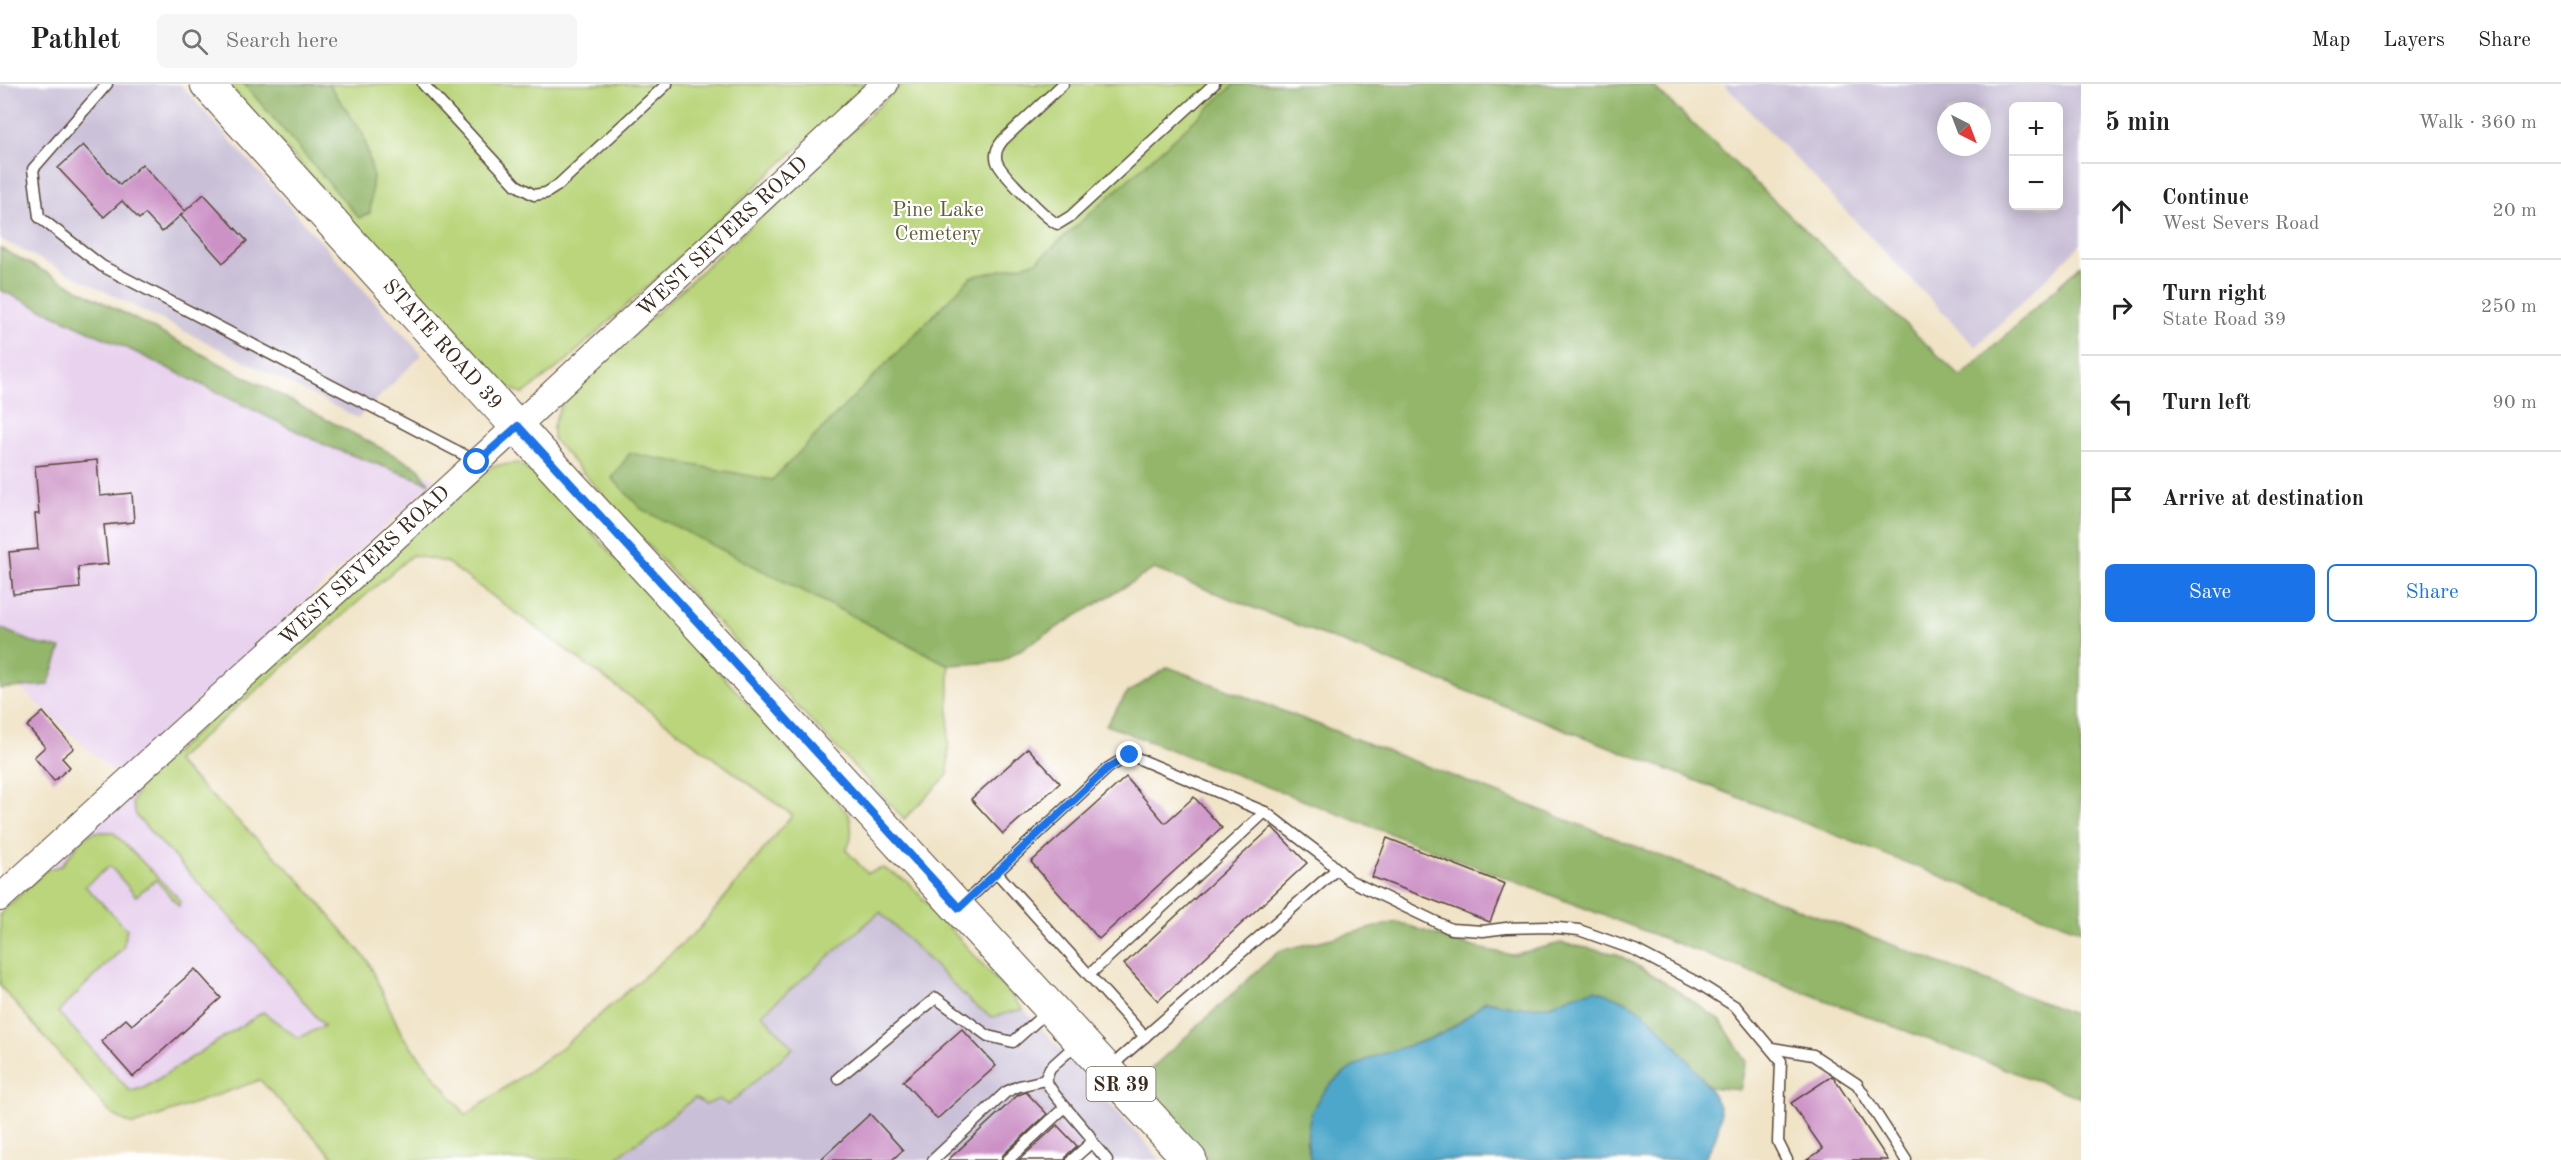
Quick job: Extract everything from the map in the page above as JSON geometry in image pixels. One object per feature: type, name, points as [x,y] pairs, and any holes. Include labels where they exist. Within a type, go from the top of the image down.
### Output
[{"type":"main road","name":"STATE ROAD 39","points":[[207,84],[1190,1160]]},
{"type":"street","name":"WEST SEVERS ROAD","points":[[0,898],[518,426],[885,84]]},
{"type":"lane","points":[[107,84],[33,169],[39,217],[102,266],[477,462]]},
{"type":"lane","points":[[423,84],[516,185],[534,195],[546,193],[557,186],[667,84]]},
{"type":"lane","points":[[1063,84],[1003,140],[997,147],[996,154],[1000,167],[1046,218],[1058,224],[1071,216],[1215,84]]},
{"type":"lane","points":[[959,908],[1108,768],[1130,755],[1265,812],[1294,832],[1349,880],[1451,928],[1483,931],[1547,927],[1579,930],[1635,950],[1698,982],[1736,1007],[1782,1061],[1778,1142],[1787,1160]]},
{"type":"lane","points":[[1089,975],[1265,812]]},
{"type":"lane","points":[[1108,1069],[1337,869]]},
{"type":"lane","points":[[997,873],[1145,1037]]},
{"type":"lane","points":[[838,1078],[936,998],[988,1036],[1013,1042],[1052,1008]]},
{"type":"lane","points":[[1045,1080],[1050,1068],[1081,1040]]},
{"type":"lane","points":[[1772,1048],[1813,1055],[1857,1084],[1906,1160]]},
{"type":"lane","points":[[1045,1080],[1107,1160]]},
{"type":"lane","points":[[933,1160],[1006,1092],[1019,1086],[1045,1080]]},
{"type":"lane","points":[[1008,1160],[1065,1107]]},
{"type":"lane","points":[[1072,1160],[1092,1142]]},
{"type":"shaded area","points":[[0,84],[180,84],[422,355],[358,418],[0,239]]},
{"type":"shaded area","points":[[1724,84],[2081,84],[2081,244],[1976,347]]},
{"type":"shaded area","points":[[0,273],[436,479],[117,775],[0,670]]},
{"type":"shaded area","points":[[171,755],[298,878],[368,961],[358,1018],[133,1125],[111,1114],[0,986],[0,914]]},
{"type":"shaded area","points":[[907,881],[1161,1160],[584,1160]]},
{"type":"green space","points":[[228,84],[867,84],[565,362],[523,394],[498,383]]},
{"type":"green space","points":[[244,84],[329,84],[363,134],[373,174],[370,213],[359,218]]},
{"type":"green space","name":"Pine Lake Cemetery","points":[[902,84],[1272,84],[752,565],[949,665],[948,775],[904,819],[704,608],[553,439],[553,426],[563,400]]},
{"type":"green space","points":[[1235,84],[1651,84],[1961,377],[2081,265],[2081,931],[1154,569],[1000,662],[949,665],[641,509],[612,478],[630,453],[772,480],[971,277],[1036,262]]},
{"type":"green space","points":[[0,248],[419,468],[429,483],[327,446],[137,353],[0,290]]},
{"type":"green space","points":[[519,463],[548,484],[849,815],[851,833],[846,850],[867,873],[883,868],[907,881],[1023,1009],[992,1017],[973,1004],[880,912],[762,1014],[793,1048],[728,1105],[719,1099],[706,1105],[695,1098],[613,1160],[336,1160],[260,1080],[133,1125],[111,1114],[0,986],[0,914],[46,870],[61,866],[82,839],[94,832],[113,832],[180,900],[179,906],[156,880],[136,896],[110,866],[85,886],[127,929],[123,948],[58,1012],[130,1091],[144,1088],[263,1012],[298,1038],[324,1026],[258,947],[137,817],[132,803],[141,783],[469,482],[493,466]],"holes":[[[412,555],[446,562],[792,815],[699,929],[564,1046],[466,1115],[402,1035],[368,961],[298,878],[175,761]]]},
{"type":"green space","points":[[0,628],[37,644],[61,648],[48,685],[0,689]]},
{"type":"green space","points":[[1168,667],[2081,1017],[2081,1098],[1106,725],[1127,693]]},
{"type":"green space","points":[[1397,922],[1473,947],[1512,955],[1561,943],[1617,954],[1663,981],[1721,1021],[1746,1061],[1740,1090],[1709,1087],[1654,1022],[1621,1000],[1601,995],[1578,994],[1552,1005],[1533,1008],[1485,1001],[1471,1014],[1443,1033],[1406,1048],[1306,1141],[1311,1160],[1209,1160],[1167,1115],[1142,1077],[1279,951]]},
{"type":"water","points":[[1595,990],[1631,1004],[1642,1011],[1674,1043],[1700,1075],[1720,1112],[1715,1137],[1704,1160],[1311,1160],[1308,1128],[1317,1101],[1337,1079],[1364,1061],[1441,1034],[1470,1015],[1485,1001],[1518,1007],[1548,1006],[1576,994]]},
{"type":"building","points":[[83,145],[120,185],[142,164],[185,211],[204,194],[247,241],[223,263],[181,216],[183,213],[162,232],[145,214],[139,219],[122,201],[104,217],[58,168]]},
{"type":"building","points":[[97,460],[100,496],[132,493],[134,522],[104,525],[108,564],[78,567],[80,588],[13,594],[9,552],[38,549],[35,514],[39,514],[35,466]]},
{"type":"building","points":[[43,712],[74,748],[62,758],[70,767],[54,781],[34,757],[45,747],[27,726]]},
{"type":"building","points":[[1028,748],[1060,783],[1003,834],[971,799]]},
{"type":"building","points":[[1126,777],[1165,823],[1194,797],[1222,828],[1099,939],[1031,862]]},
{"type":"building","points":[[1272,827],[1307,863],[1158,1001],[1124,964]]},
{"type":"building","points":[[1387,838],[1505,884],[1490,922],[1372,877]]},
{"type":"building","points":[[195,969],[221,998],[133,1077],[101,1041],[126,1019],[132,1025]]},
{"type":"building","points":[[962,1029],[996,1066],[937,1119],[903,1081]]},
{"type":"building","points":[[1832,1076],[1888,1160],[1807,1160],[1823,1149],[1791,1103]]},
{"type":"building","points":[[1026,1092],[1047,1114],[1003,1155],[1001,1160],[948,1160],[1018,1095]]},
{"type":"building","points":[[870,1114],[903,1150],[892,1160],[820,1160]]},
{"type":"building","points":[[1057,1125],[1077,1146],[1065,1160],[1019,1160]]},
{"type":"route","points":[[477,462],[518,426],[959,908],[1108,768],[1130,755]]}]
